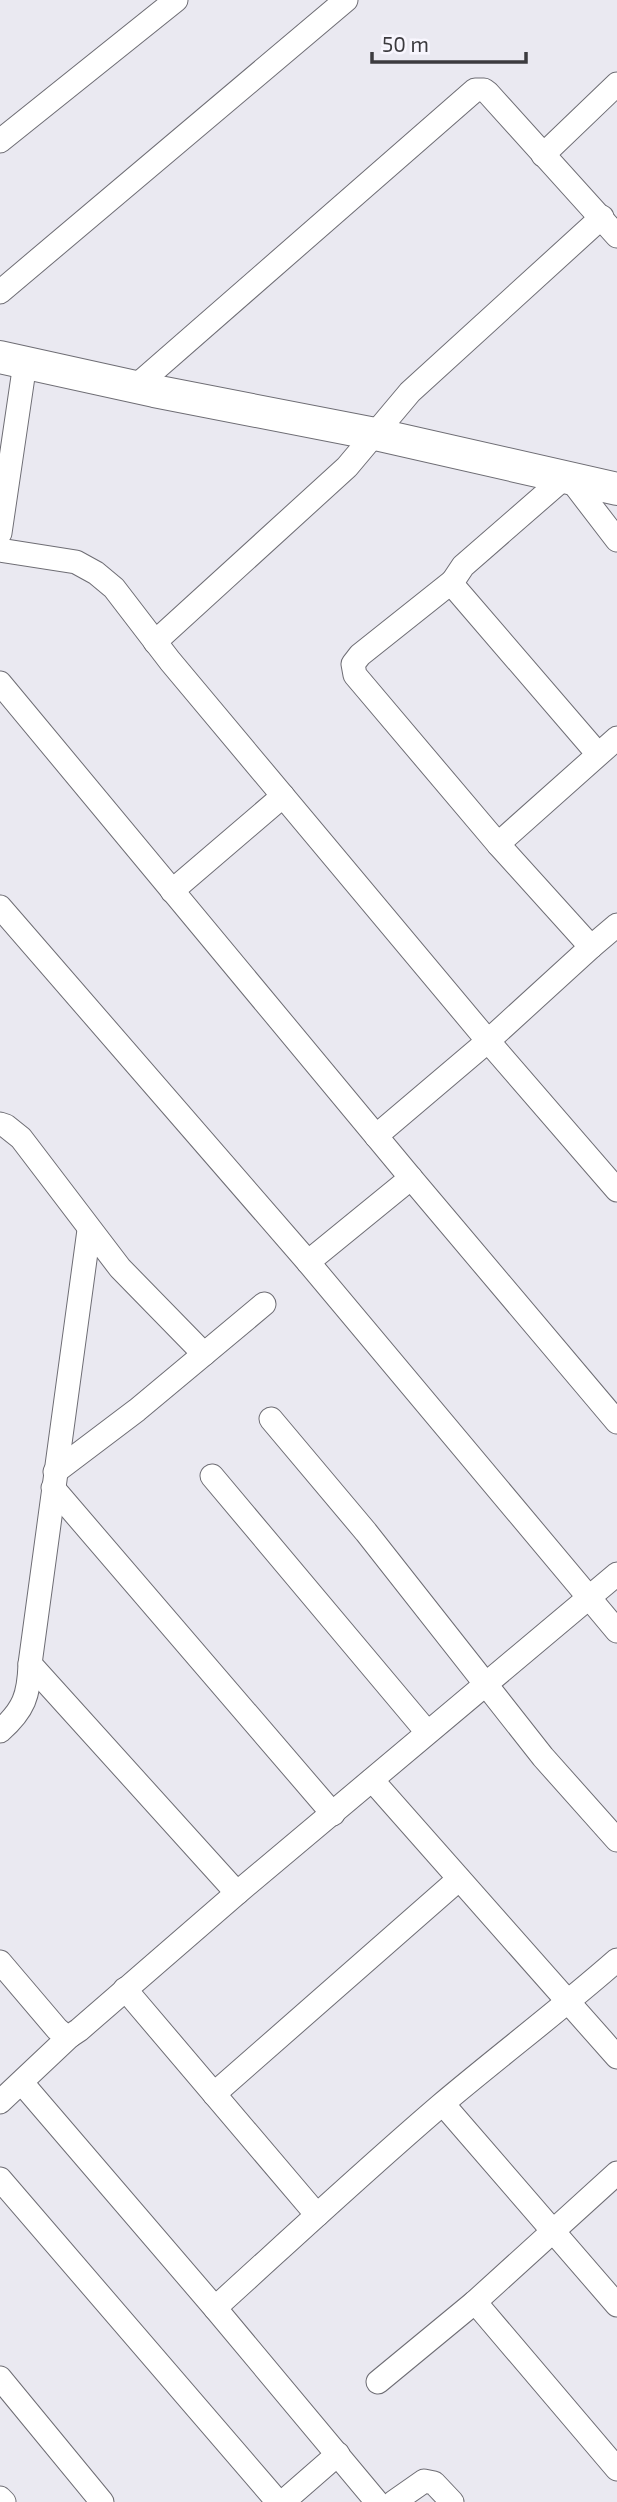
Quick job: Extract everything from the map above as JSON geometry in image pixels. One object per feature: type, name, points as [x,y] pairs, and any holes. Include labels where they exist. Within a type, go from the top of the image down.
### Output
[{"type":"street","points":[[0,141],[177,0]]},
{"type":"street","points":[[0,292],[346,0]]},
{"type":"street","points":[[542,155],[617,84]]},
{"type":"street","points":[[135,387],[470,92],[479,89],[484,90],[617,236]]},
{"type":"street","points":[[155,642],[347,467],[410,391],[602,217]]},
{"type":"street","points":[[0,533],[13,360],[594,480]]},
{"type":"street","points":[[594,480],[617,540]]},
{"type":"street","points":[[591,947],[498,844],[355,675],[352,668],[360,654],[453,581],[463,566],[594,480]]},
{"type":"street","points":[[0,550],[76,562],[96,573],[114,588],[155,642],[488,1041],[616,1186]]},
{"type":"street","points":[[453,581],[456,589],[598,754]]},
{"type":"street","points":[[0,683],[617,1422]]},
{"type":"street","points":[[498,844],[617,738]]},
{"type":"street","points":[[172,891],[283,796]]},
{"type":"street","points":[[0,908],[308,1262],[617,1631]]},
{"type":"street","points":[[376,1136],[488,1041],[617,925]]},
{"type":"street","points":[[0,1124],[21,1138],[120,1268],[204,1354]]},
{"type":"street","points":[[308,1262],[411,1178]]},
{"type":"street","points":[[0,1731],[24,1703],[30,1688],[30,1664],[89,1230]]},
{"type":"street","points":[[54,1480],[264,1304]]},
{"type":"street","points":[[271,1419],[366,1532],[543,1757],[617,1840]]},
{"type":"street","points":[[212,1476],[427,1732]]},
{"type":"street","points":[[54,1480],[333,1814]]},
{"type":"street","points":[[0,2102],[70,2036],[237,1893],[617,1574]]},
{"type":"street","points":[[30,1664],[237,1893]]},
{"type":"street","points":[[372,1780],[617,2057]]},
{"type":"street","points":[[215,2094],[459,1879]]},
{"type":"street","points":[[215,2308],[443,2104],[617,1960]]},
{"type":"street","points":[[0,1962],[57,2029],[70,2036]]},
{"type":"street","points":[[125,1989],[317,2215]]},
{"type":"street","points":[[22,2083],[377,2502]]},
{"type":"street","points":[[443,2104],[617,2305]]},
{"type":"street","points":[[378,2382],[475,2302],[617,2173]]},
{"type":"street","points":[[0,2179],[281,2502],[338,2454]]},
{"type":"street","points":[[475,2302],[617,2469]]},
{"type":"street","points":[[0,2378],[102,2502]]},
{"type":"street","points":[[394,2502],[424,2481],[434,2483],[452,2502]]},
{"type":"street","points":[[0,2498],[4,2502]]}]
